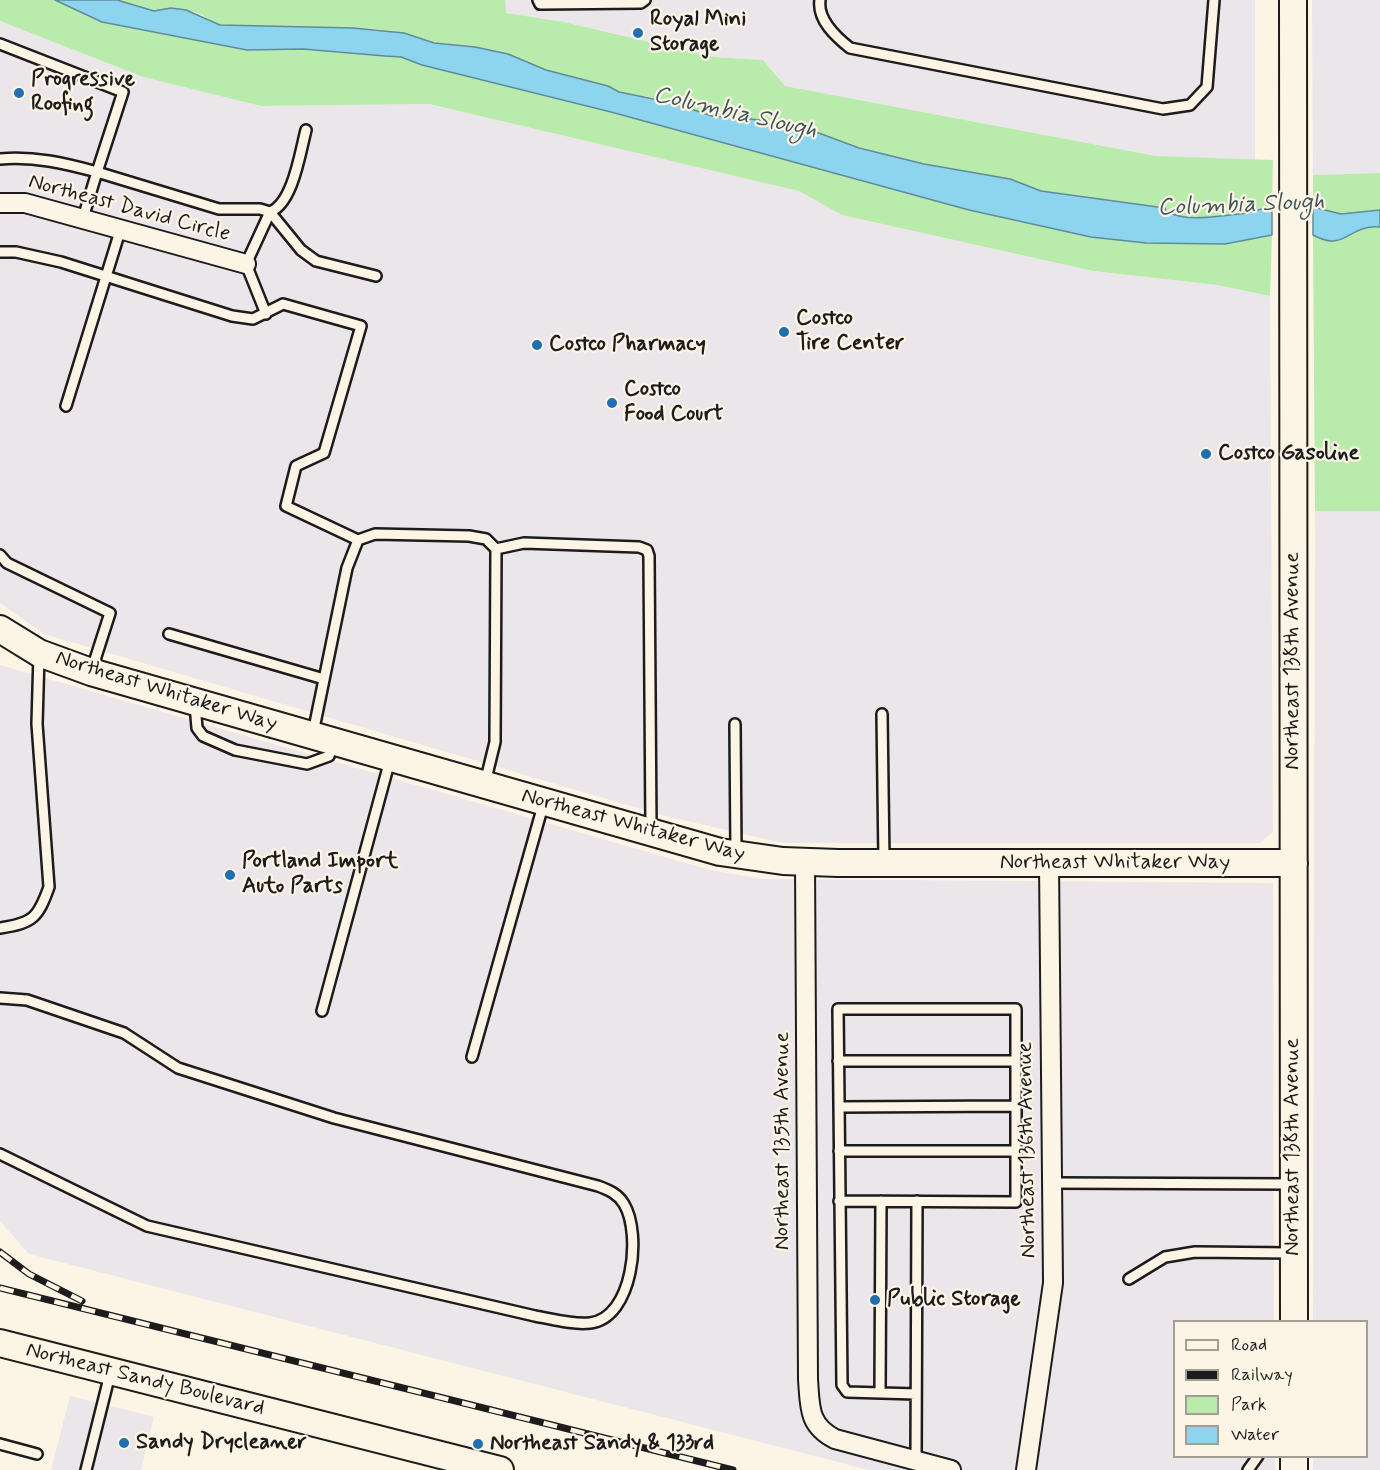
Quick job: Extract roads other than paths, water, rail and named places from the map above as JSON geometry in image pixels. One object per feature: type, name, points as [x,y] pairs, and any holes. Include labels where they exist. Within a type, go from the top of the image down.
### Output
[{"type":"street","name":"Northeast 138th Avenue","points":[[1293,0],[1294,1320]]},
{"type":"street","name":"Northeast David Circle","points":[[0,203],[25,203],[246,264]]},
{"type":"street","name":"Northeast Whitaker Way","points":[[0,629],[39,653],[91,672],[651,833],[736,855],[805,862],[1294,863]]},
{"type":"street","name":"Northeast 135th Avenue","points":[[805,862],[808,1379],[813,1419],[822,1432],[835,1439],[916,1462]]},
{"type":"street","name":"Northeast 136th Avenue","points":[[1026,1470],[1053,1283],[1049,863]]},
{"type":"street","name":"Northeast Sandy Boulevard","points":[[0,1344],[500,1470]]},
{"type":"street","points":[[916,1462],[951,1470]]},
{"type":"lane","points":[[538,0],[540,4],[641,3],[645,0]]},
{"type":"lane","points":[[820,0],[819,7],[832,34],[850,48],[1163,110],[1190,105],[1207,87],[1214,0]]},
{"type":"lane","points":[[0,44],[123,92],[83,218]]},
{"type":"lane","points":[[266,314],[246,264],[270,212],[281,208],[287,197],[306,129]]},
{"type":"lane","points":[[0,159],[23,157],[61,163],[219,209],[260,209],[270,212],[301,250],[316,261],[376,276]]},
{"type":"lane","points":[[66,406],[121,228]]},
{"type":"lane","points":[[0,252],[28,255],[108,275],[232,316],[253,319],[283,304],[361,326],[324,453],[297,466],[286,506],[358,540],[375,534],[469,536],[486,539],[496,549],[495,742],[485,785]]},
{"type":"lane","points":[[195,702],[197,728],[203,736],[235,750],[307,764],[329,756],[323,739],[324,679],[347,568],[358,540]]},
{"type":"lane","points":[[496,549],[524,543],[639,547],[646,550],[649,556],[651,833]]},
{"type":"lane","points":[[0,555],[7,563],[110,613],[91,672]]},
{"type":"lane","points":[[169,634],[324,679]]},
{"type":"lane","points":[[0,928],[25,924],[41,908],[49,887],[37,724],[39,653]]},
{"type":"lane","points":[[882,714],[884,863]]},
{"type":"lane","points":[[735,724],[736,855]]},
{"type":"lane","points":[[322,1011],[391,758]]},
{"type":"lane","points":[[472,1057],[544,802]]},
{"type":"lane","points":[[0,999],[27,1000],[124,1033],[178,1068],[334,1118],[598,1186],[615,1193],[625,1205],[632,1227],[628,1283],[619,1304],[606,1316],[591,1323],[535,1316],[147,1226],[0,1154]]},
{"type":"lane","points":[[839,1201],[1016,1202],[1016,1009],[838,1009],[839,1201],[842,1385],[847,1392],[916,1394]]},
{"type":"lane","points":[[838,1061],[1016,1061]]},
{"type":"lane","points":[[839,1107],[1016,1106]]},
{"type":"lane","points":[[839,1150],[1016,1150]]},
{"type":"lane","points":[[1052,1183],[1293,1184]]},
{"type":"lane","points":[[880,1394],[881,1201]]},
{"type":"lane","points":[[916,1462],[917,1201]]},
{"type":"lane","points":[[1129,1279],[1165,1257],[1195,1252],[1293,1253]]},
{"type":"lane","points":[[86,1470],[111,1372]]},
{"type":"lane","points":[[0,1444],[37,1454]]},
{"type":"water","points":[[55,0],[117,0],[154,11],[171,8],[186,10],[220,25],[353,28],[404,33],[434,43],[475,47],[508,54],[546,70],[608,86],[619,92],[673,103],[712,116],[760,120],[781,127],[816,132],[859,148],[924,164],[1010,179],[1041,191],[1165,208],[1174,215],[1192,218],[1244,213],[1272,207],[1272,235],[1225,244],[1146,243],[1091,237],[969,210],[611,112],[422,65],[401,57],[303,49],[247,50],[102,22]]},
{"type":"water","points":[[1313,207],[1341,214],[1380,210],[1380,227],[1369,227],[1340,240],[1324,240],[1313,235]]},
{"type":"railway","points":[[0,1252],[29,1274],[82,1301]]},
{"type":"railway","points":[[0,1288],[733,1470]]},
{"type":"place","name":"Royal Mini Storage","points":[[638,33]]},
{"type":"place","name":"Progressive Roofing","points":[[19,93]]},
{"type":"place","name":"Costco Tire Center","points":[[784,332]]},
{"type":"place","name":"Costco Pharmacy","points":[[537,345]]},
{"type":"place","name":"Costco Food Court","points":[[612,403]]},
{"type":"place","name":"Costco Gasoline","points":[[1206,454]]},
{"type":"place","name":"Portland Import Auto Parts","points":[[230,875]]},
{"type":"place","name":"Public Storage","points":[[875,1300]]},
{"type":"place","name":"Sandy Drycleaner","points":[[124,1443]]},
{"type":"place","name":"Northeast Sandy & 133rd","points":[[478,1444]]},
{"type":"water label","name":"Columbia Slough","points":[[735,114]]},
{"type":"water label","name":"Columbia Slough","points":[[1241,206]]}]
